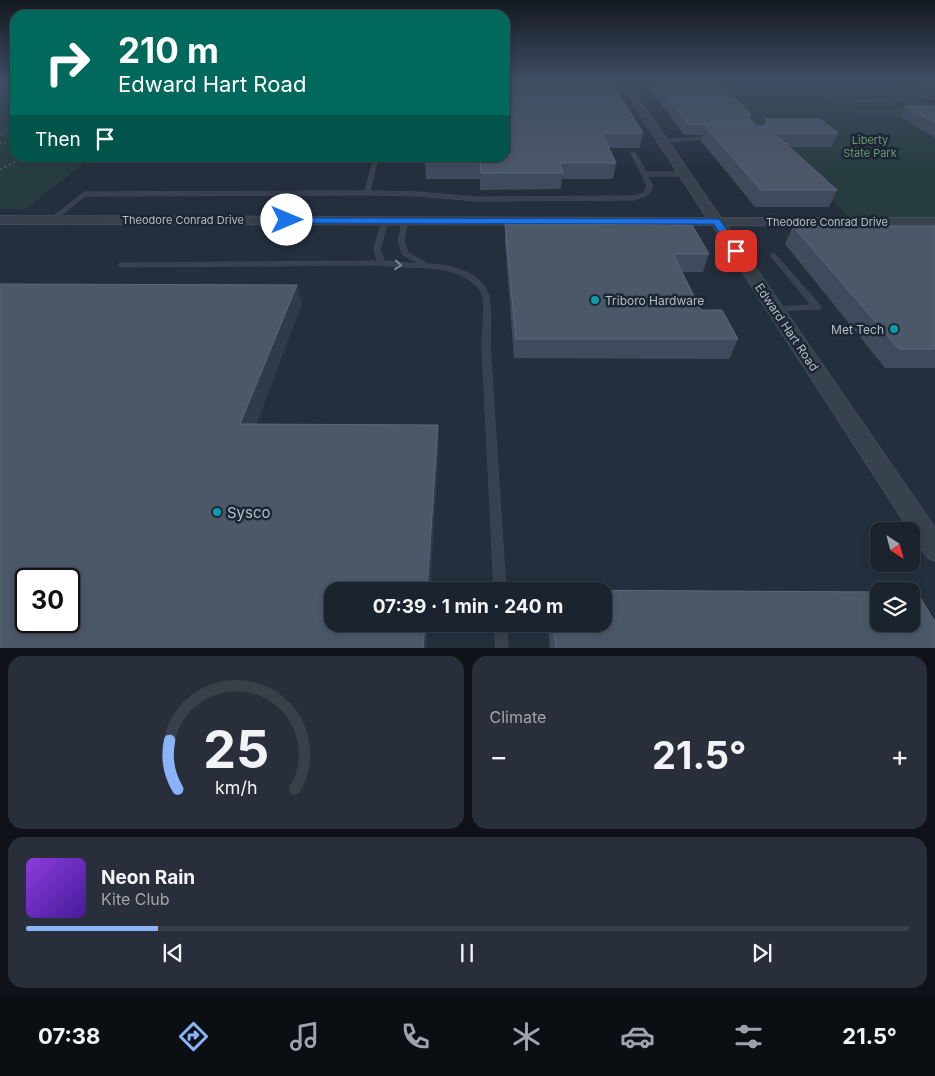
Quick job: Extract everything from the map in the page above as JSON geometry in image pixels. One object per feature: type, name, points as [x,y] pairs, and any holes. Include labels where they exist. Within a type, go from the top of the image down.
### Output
[{"type":"street","name":"Edward Hart Road","points":[[642,110],[917,522]]},
{"type":"street","name":"Theodore Conrad Drive","points":[[0,220],[935,222]]},
{"type":"street","name":"Edward Hart Road","points":[[920,527],[935,549]]},
{"type":"lane","points":[[864,110],[933,112]]},
{"type":"lane","points":[[662,141],[714,138]]},
{"type":"lane","points":[[52,220],[84,194],[367,193],[476,198],[635,198],[646,194],[650,186],[633,153]]},
{"type":"lane","points":[[367,193],[375,162]]},
{"type":"lane","points":[[644,174],[685,174]]},
{"type":"lane","points":[[381,263],[377,249],[385,221]]},
{"type":"lane","points":[[405,221],[401,241],[405,254],[425,264]]},
{"type":"lane","points":[[774,255],[817,307],[775,309]]},
{"type":"lane","points":[[121,265],[381,263],[398,267],[425,264],[446,267],[467,275],[483,287],[486,300],[486,342],[496,479],[500,582]]},
{"type":"lane","points":[[920,524],[935,524]]},
{"type":"lane","points":[[501,632],[502,648]]},
{"type":"path","points":[[0,170],[11,162]]},
{"type":"green space","points":[[0,110],[10,110],[10,162],[85,162],[26,209],[0,209]]},
{"type":"green space","name":"Liberty State Park","points":[[738,110],[935,110],[935,217],[849,217]]},
{"type":"building","points":[[510,110],[629,110],[643,133],[602,133],[616,163],[560,163],[563,173],[481,173],[480,163],[425,163],[510,162]]},
{"type":"building","points":[[677,110],[747,110],[751,114],[749,118],[755,124],[688,124]]},
{"type":"building","points":[[912,110],[935,110],[935,123]]},
{"type":"building","points":[[765,119],[820,119],[838,133],[774,133],[837,190],[761,190],[705,126],[766,126],[768,123]]},
{"type":"building","name":"Triboro Hardware","points":[[505,224],[692,225],[709,254],[673,254],[701,310],[722,310],[738,339],[516,339]]},
{"type":"building","name":"Met Tech","points":[[793,226],[935,226],[935,349],[899,349]]},
{"type":"building","name":"Sysco","points":[[0,284],[297,285],[240,424],[438,425],[428,582],[324,582],[324,632],[424,632],[423,648],[0,648]]},
{"type":"building","points":[[612,590],[870,592],[870,632],[920,632],[920,597],[935,622],[935,648],[556,648],[554,632],[612,632]]},
{"type":"place","name":"Triboro Hardware","points":[[595,300]]},
{"type":"place","name":"Met Tech","points":[[894,329]]},
{"type":"place","name":"Sysco","points":[[217,512]]},
{"type":"route","points":[[287,220],[716,222],[736,251]]}]
